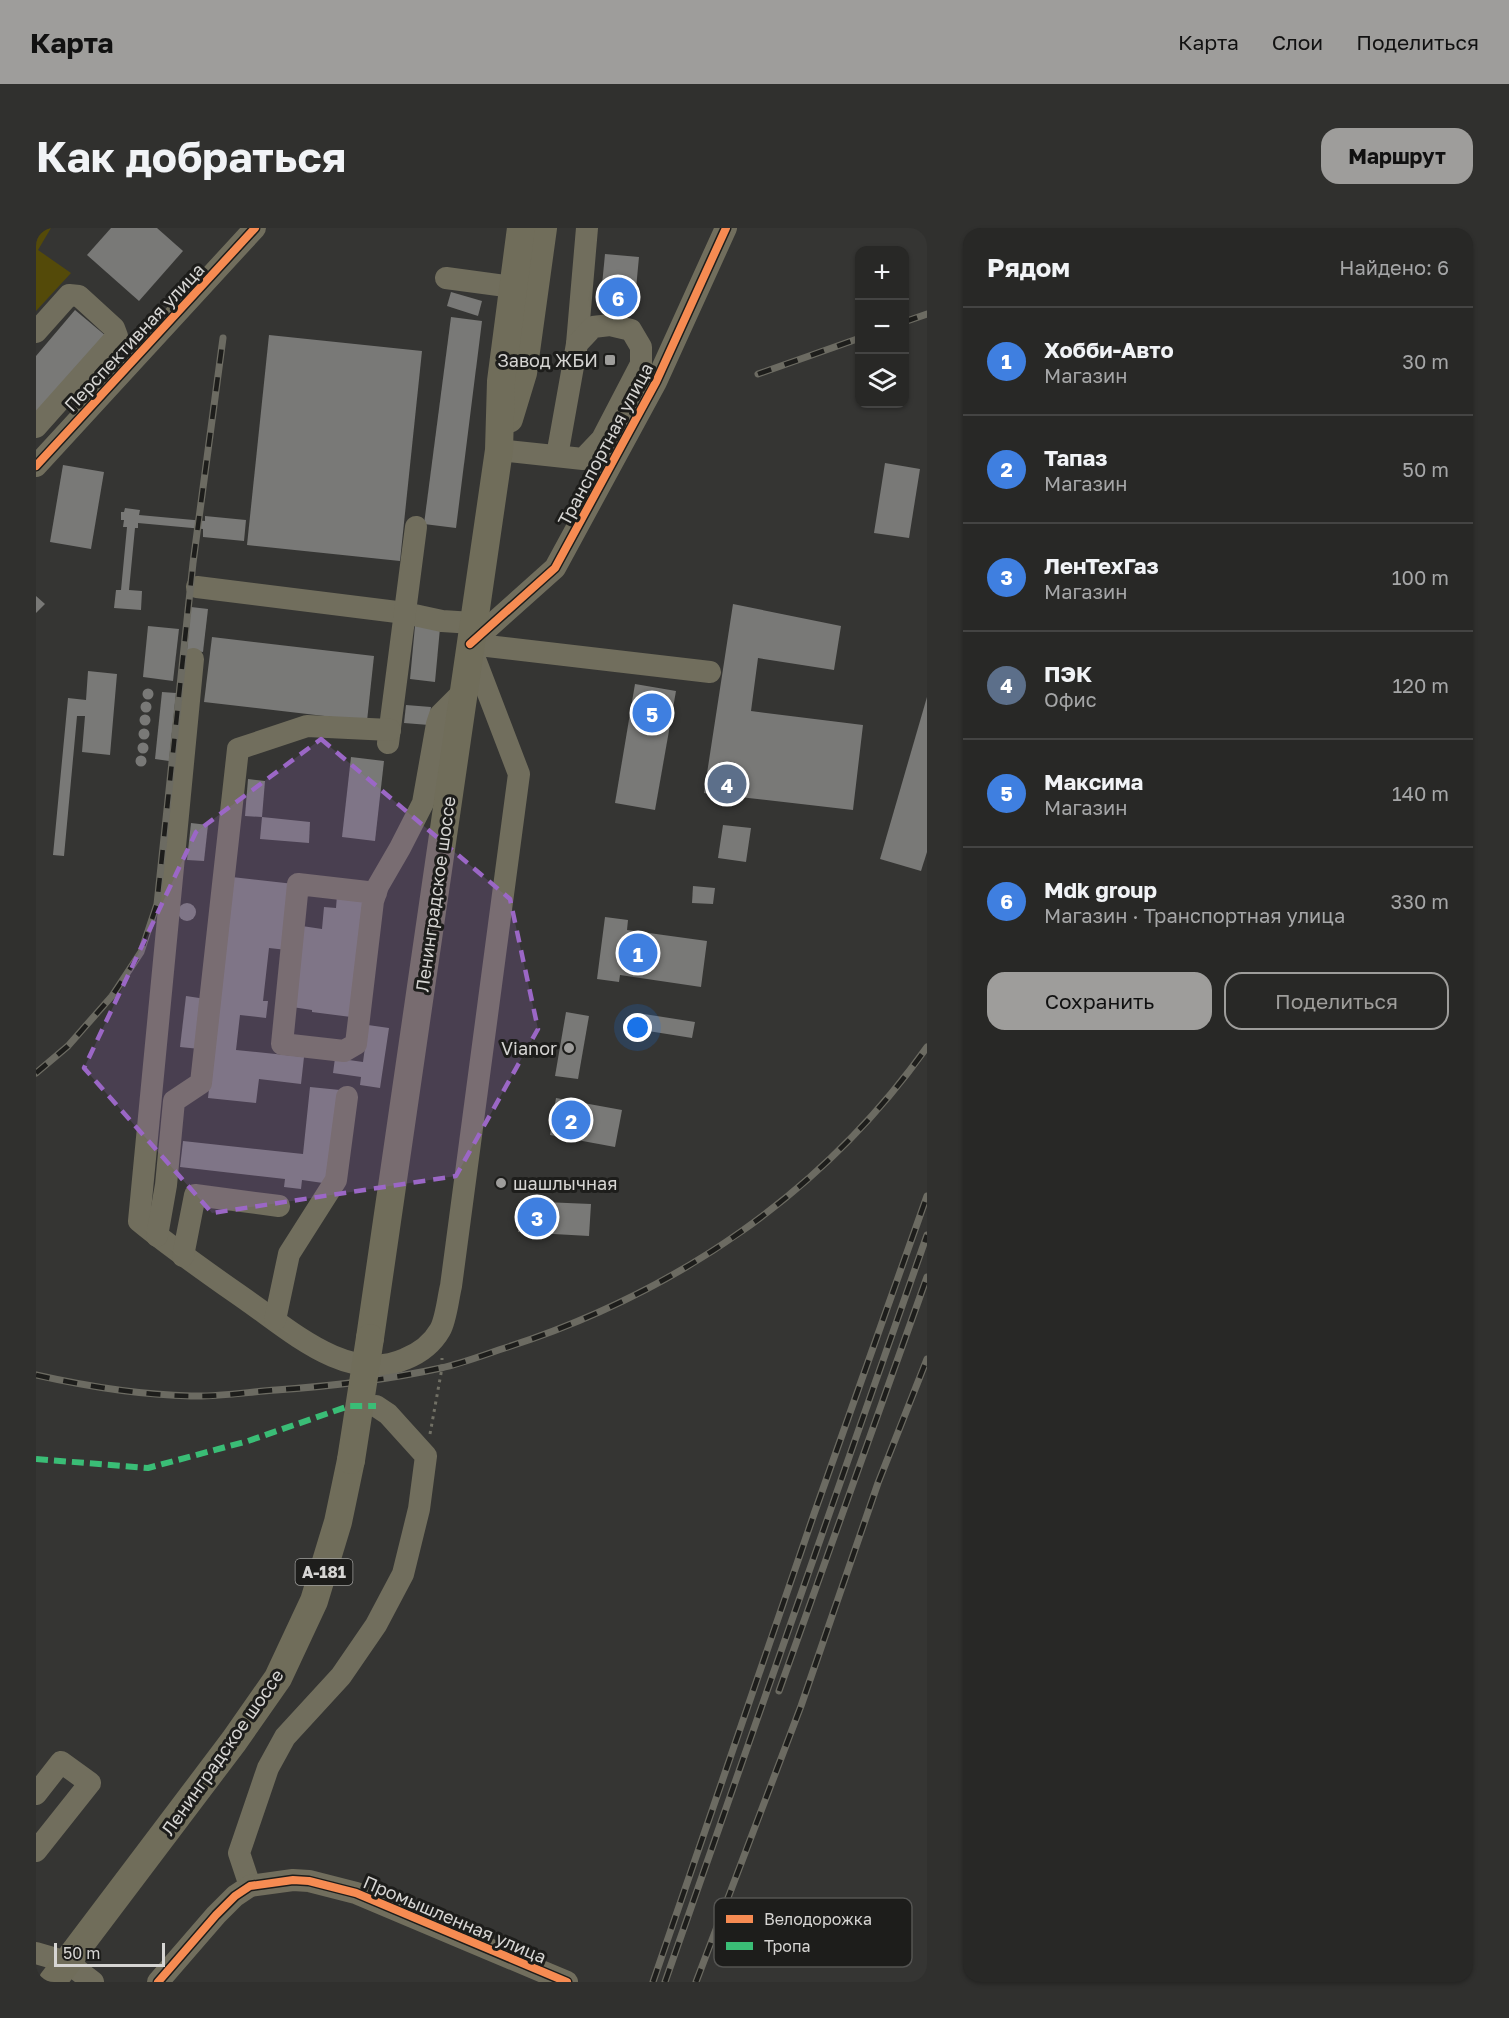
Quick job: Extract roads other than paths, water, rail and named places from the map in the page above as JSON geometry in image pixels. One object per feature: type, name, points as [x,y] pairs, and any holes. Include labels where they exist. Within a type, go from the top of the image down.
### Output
[{"type":"main road","name":"Ленинградское шоссе","points":[[59,1972],[234,1741],[278,1678],[299,1636],[321,1583],[338,1522],[351,1460],[370,1338],[499,450],[501,381],[521,228]]},
{"type":"main road","name":"Ленинградское шоссе","points":[[499,450],[524,373],[543,228]]},
{"type":"street","name":"Перспективная улица","points":[[36,465],[255,228]]},
{"type":"street","points":[[557,456],[577,344],[587,228]]},
{"type":"street","name":"Транспортная улица","points":[[471,634],[555,568],[656,382],[726,228]]},
{"type":"street","points":[[446,278],[513,286]]},
{"type":"street","points":[[36,332],[69,295],[79,296],[114,328],[117,336],[36,426]]},
{"type":"street","points":[[499,450],[583,459],[602,439],[640,364],[642,347],[631,330],[610,325],[592,327],[577,344]]},
{"type":"street","points":[[157,1236],[166,1185],[174,1101],[201,1083],[237,749],[307,726],[389,736],[416,527]]},
{"type":"street","points":[[197,586],[405,613],[442,621],[471,634],[710,672]]},
{"type":"street","points":[[194,659],[139,1221],[183,1256],[315,1348],[344,1361],[395,1364],[421,1352],[441,1329],[451,1286],[519,774],[471,634]]},
{"type":"street","points":[[376,892],[298,884],[282,1044],[344,1051],[356,1044],[376,892],[423,803],[436,724],[440,715],[464,692]]},
{"type":"street","points":[[275,1320],[290,1254],[336,1180],[347,1097]]},
{"type":"street","points":[[183,1256],[195,1195],[279,1206]]},
{"type":"street","points":[[158,1982],[235,1896],[250,1886],[239,1853],[268,1768],[285,1737],[341,1676],[376,1625],[403,1574],[419,1509],[426,1456],[388,1414],[376,1406]]},
{"type":"street","points":[[36,1794],[61,1762],[90,1783],[36,1851]]},
{"type":"street","name":"Промышленная улица","points":[[250,1886],[301,1880],[356,1893],[567,1982]]},
{"type":"street","points":[[36,1953],[59,1972],[93,1982]]},
{"type":"railway","points":[[909,320],[927,314]]},
{"type":"railway","points":[[36,1073],[68,1046],[112,996],[141,952],[157,904],[193,563],[223,338]]},
{"type":"railway","points":[[758,374],[855,340]]},
{"type":"railway","points":[[36,1375],[152,1394],[212,1396],[380,1379],[450,1366],[508,1347],[570,1324],[630,1297],[688,1266],[742,1231],[794,1191],[842,1147],[886,1099],[927,1047]]},
{"type":"railway","points":[[653,1982],[814,1514],[927,1196]]},
{"type":"railway","points":[[665,1982],[927,1235]]},
{"type":"railway","points":[[779,1691],[927,1277]]},
{"type":"railway","points":[[728,1898],[801,1706],[878,1483],[927,1359]]},
{"type":"railway","points":[[696,1982],[714,1935]]},
{"type":"place","name":"Mdk group","points":[[618,297]]},
{"type":"place","name":"Завод ЖБИ","points":[[610,360]]},
{"type":"place","name":"Максима","points":[[652,713]]},
{"type":"place","name":"ПЭК","points":[[727,784]]},
{"type":"place","name":"Хобби-Авто","points":[[638,953]]},
{"type":"place","name":"Vianor","points":[[569,1048]]},
{"type":"place","name":"Тапаз","points":[[571,1120]]},
{"type":"place","name":"шашлычная","points":[[501,1183]]},
{"type":"place","name":"ЛенТехГаз","points":[[537,1217]]}]
